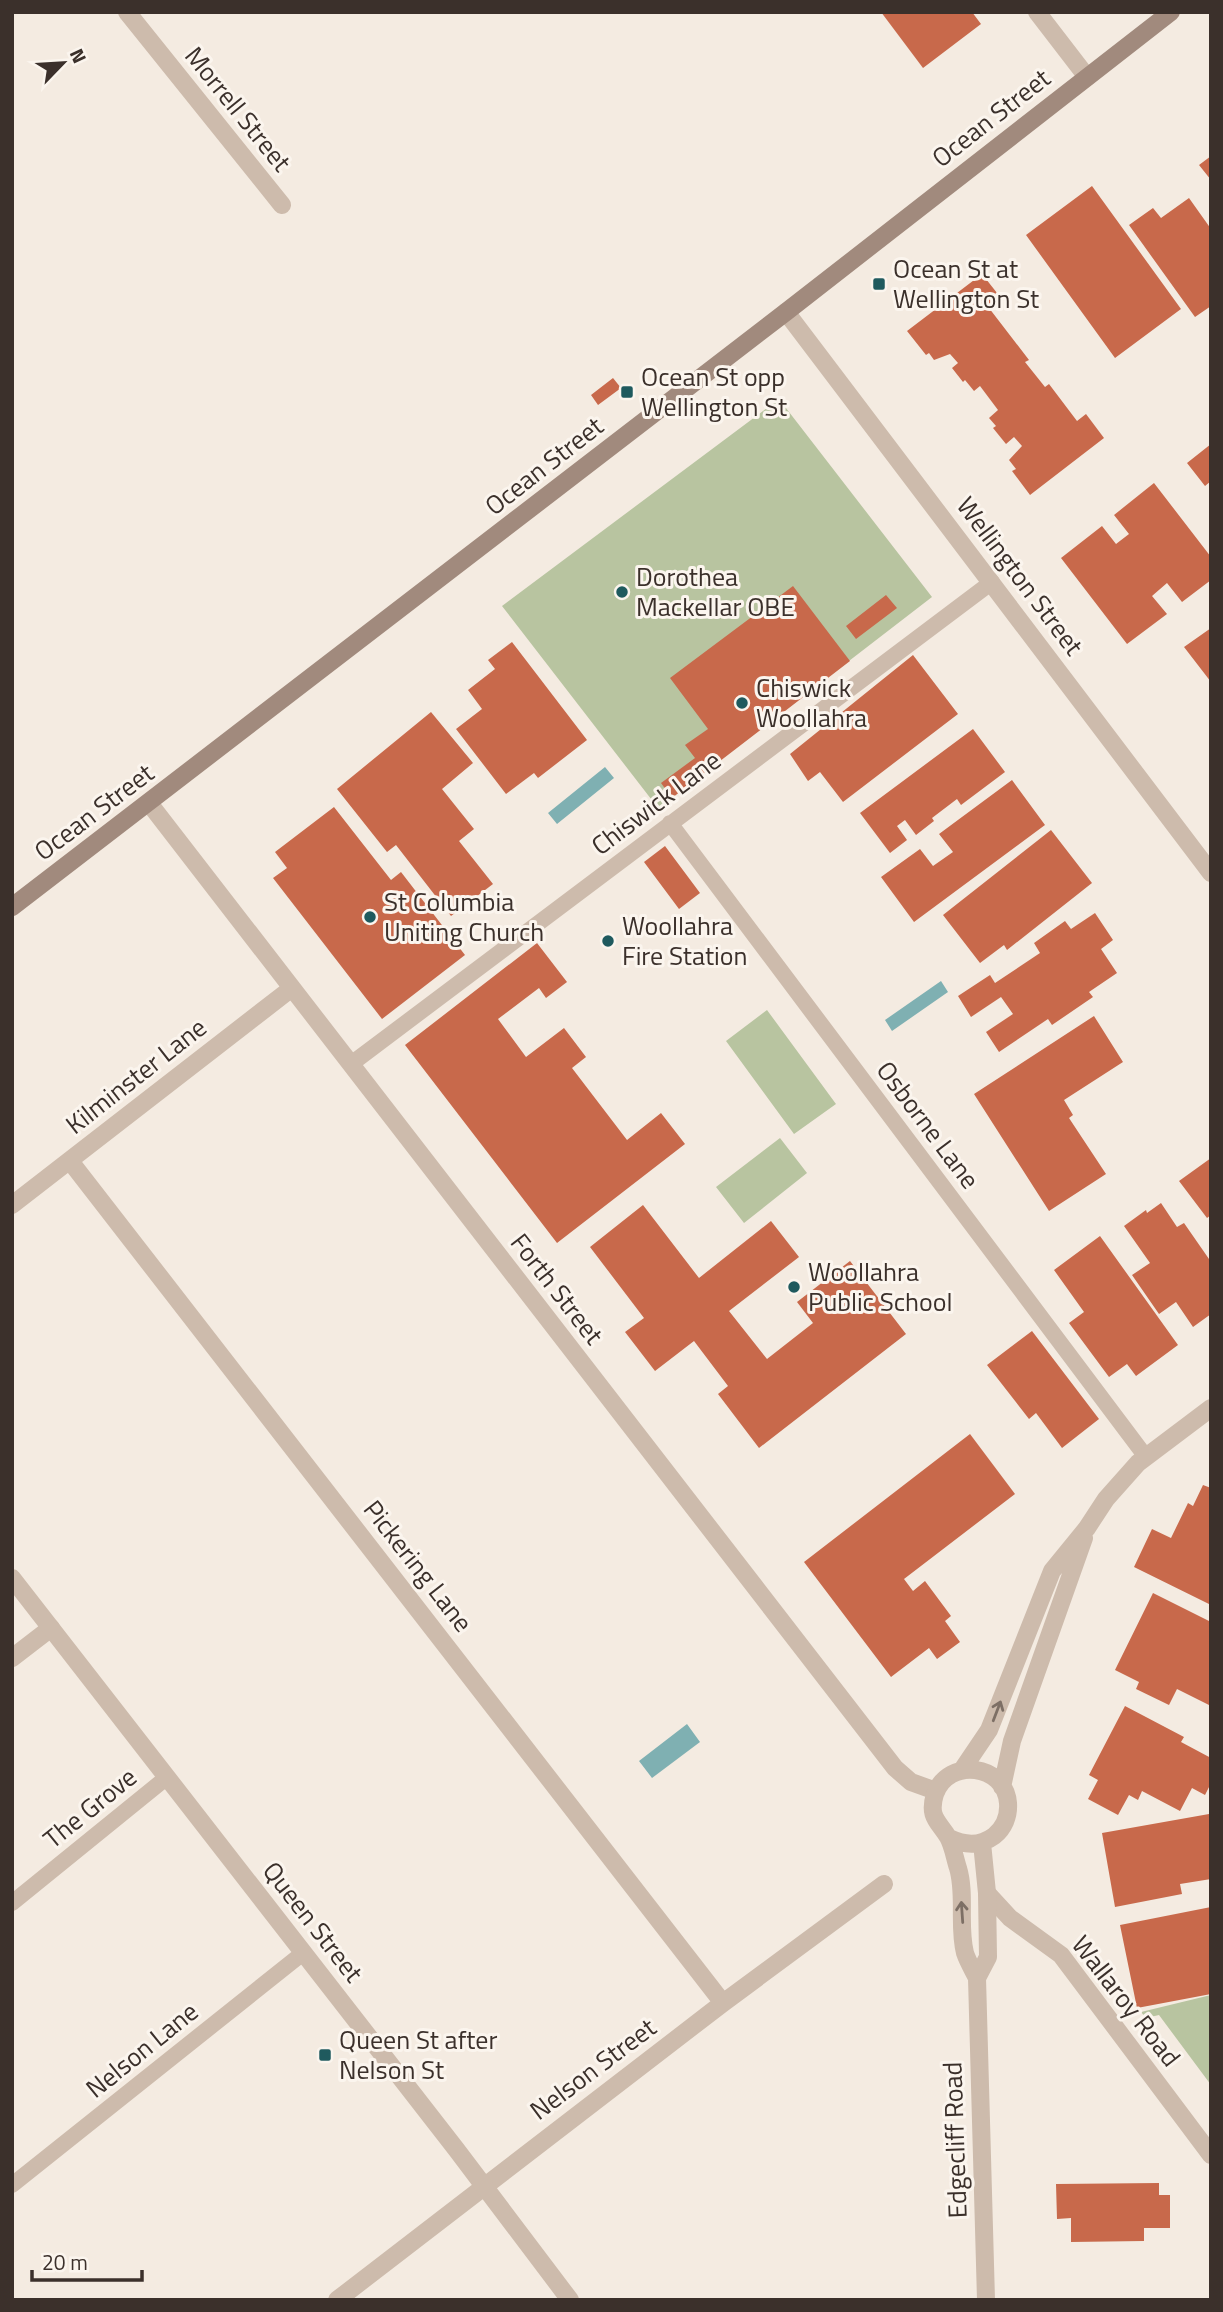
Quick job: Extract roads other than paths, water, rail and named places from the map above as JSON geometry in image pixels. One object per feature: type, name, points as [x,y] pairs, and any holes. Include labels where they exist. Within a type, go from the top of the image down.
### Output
[{"type":"main road","name":"Ocean Street","points":[[12,907],[786,312],[1171,12]]},
{"type":"street","name":"Morrell Street","points":[[127,12],[282,205]]},
{"type":"street","points":[[1037,12],[1087,77]]},
{"type":"street","name":"Wellington Street","points":[[786,312],[1211,873]]},
{"type":"street","name":"Forth Street","points":[[149,803],[895,1769],[911,1782],[936,1791]]},
{"type":"street","name":"Kilminster Lane","points":[[12,1205],[292,988]]},
{"type":"street","name":"Pickering Lane","points":[[70,1161],[723,2003]]},
{"type":"street","points":[[962,1770],[985,1772],[1002,1787],[1008,1800],[1008,1813],[1003,1826],[994,1836],[982,1843],[959,1843],[949,1838],[940,1828],[934,1817],[936,1791],[942,1781],[962,1770],[989,1730],[1052,1571],[1087,1528],[1106,1499],[1146,1457],[1211,1408]]},
{"type":"street","points":[[1002,1787],[1012,1741],[1068,1589],[1087,1528]]},
{"type":"street","name":"Queen Street","points":[[12,1578],[570,2300]]},
{"type":"street","points":[[12,1658],[51,1628]]},
{"type":"street","name":"Edgecliff Road","points":[[949,1838],[960,1874],[965,1953],[977,1978],[986,2300]]},
{"type":"street","name":"Edgecliff Road","points":[[977,1978],[988,1957],[987,1893],[982,1843]]},
{"type":"street","name":"Nelson Street","points":[[337,2300],[723,2003],[884,1885]]},
{"type":"street","name":"Wallaroy Road","points":[[987,1893],[1010,1918],[1061,1955],[1211,2155]]},
{"type":"lane","name":"Chiswick Lane","points":[[351,1064],[992,582]]},
{"type":"lane","name":"Osborne Lane","points":[[670,823],[1146,1457]]},
{"type":"lane","name":"The Grove","points":[[12,1903],[166,1777]]},
{"type":"lane","name":"Nelson Lane","points":[[12,2185],[303,1954]]},
{"type":"water","points":[[605,767],[614,778],[557,824],[548,813]]},
{"type":"water","points":[[941,981],[948,992],[892,1031],[885,1020]]},
{"type":"water","points":[[687,1724],[700,1742],[652,1778],[639,1761]]},
{"type":"place","name":"Ocean St at Wellington St","points":[[879,284]]},
{"type":"place","name":"Ocean St opp Wellington St","points":[[627,392]]},
{"type":"place","name":"Dorothea Mackellar OBE","points":[[622,592]]},
{"type":"place","name":"Chiswick Woollahra","points":[[742,703]]},
{"type":"place","name":"St Columbia Uniting Church","points":[[370,917]]},
{"type":"place","name":"Woollahra Fire Station","points":[[608,941]]},
{"type":"place","name":"Woollahra Public School","points":[[794,1287]]},
{"type":"place","name":"Queen St after Nelson St","points":[[325,2055]]}]
